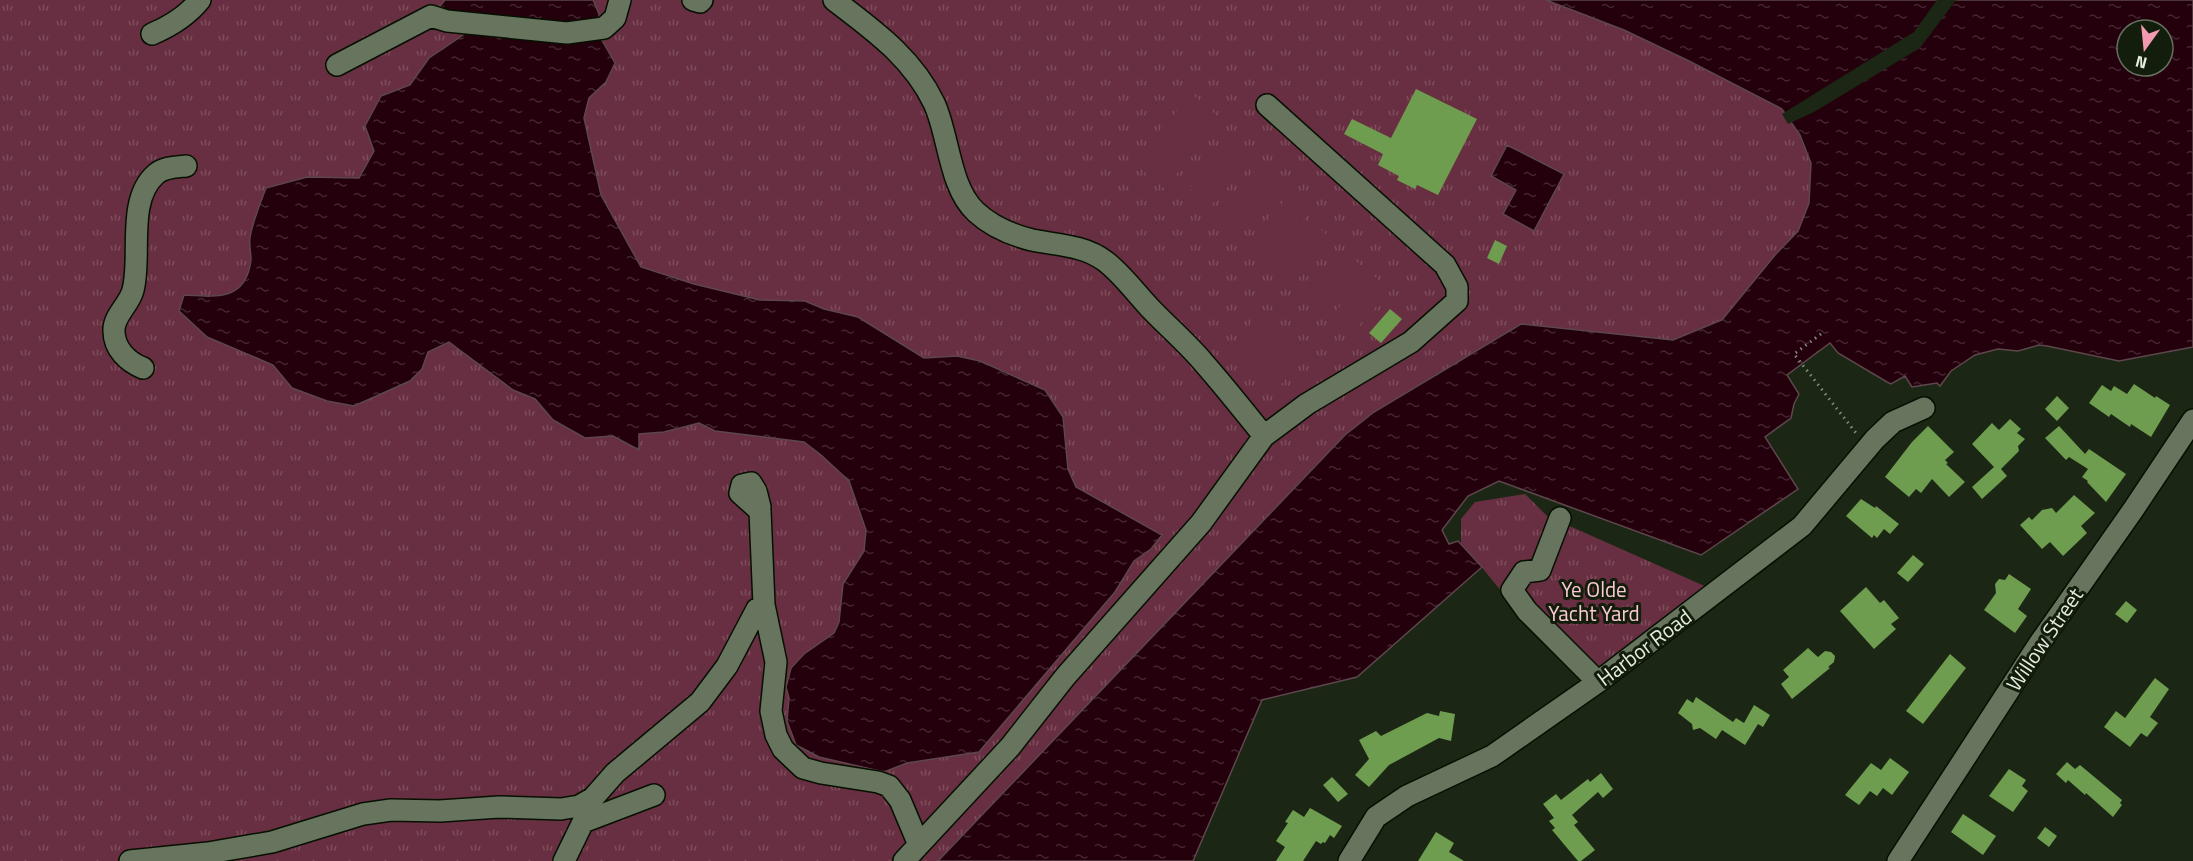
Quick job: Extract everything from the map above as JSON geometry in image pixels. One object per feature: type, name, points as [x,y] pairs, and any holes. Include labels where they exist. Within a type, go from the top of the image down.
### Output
[{"type":"street","points":[[152,34],[173,24],[192,10],[200,0]]},
{"type":"street","points":[[337,66],[434,12],[567,33],[604,28],[615,18],[621,0]]},
{"type":"street","points":[[693,0],[700,2],[702,0]]},
{"type":"street","points":[[834,0],[888,41],[924,84],[939,116],[950,159],[964,197],[975,211],[989,222],[1009,232],[1032,240],[1074,246],[1105,261],[1202,361],[1264,436]]},
{"type":"street","points":[[904,861],[1010,747],[1065,677],[1201,523],[1264,436],[1307,404],[1411,342],[1457,301],[1457,287],[1445,265],[1267,105]]},
{"type":"street","points":[[143,369],[125,358],[119,350],[114,331],[118,316],[129,301],[134,288],[140,203],[156,174],[168,168],[186,166]]},
{"type":"street","name":"Harbor Road","points":[[1349,861],[1376,817],[1407,796],[1492,756],[1598,682],[1802,526],[1893,422],[1923,408]]},
{"type":"street","name":"Willow Street","points":[[1898,861],[2039,644],[2193,420]]},
{"type":"street","points":[[760,507],[756,491],[751,483],[742,485],[740,493],[760,511],[764,604],[776,662],[771,711],[776,735],[783,748],[804,768],[821,774],[878,782],[889,786],[900,800],[919,845]]},
{"type":"street","points":[[1560,518],[1540,570],[1524,572],[1512,590],[1527,610],[1598,682]]},
{"type":"street","points":[[564,861],[593,798],[615,773],[700,702],[727,666],[757,609],[764,604]]},
{"type":"street","points":[[583,822],[654,795]]},
{"type":"street","points":[[130,861],[208,853],[272,842],[363,813],[499,807],[561,809],[579,806],[593,798]]},
{"type":"path","points":[[1821,334],[1794,354],[1868,448]]},
{"type":"green space","points":[[0,0],[1546,0],[1624,30],[1782,109],[1800,135],[1811,163],[1809,203],[1798,231],[1775,255],[1722,320],[1673,340],[1521,324],[1374,412],[1345,435],[938,861],[0,861]]},
{"type":"green space","points":[[1192,94],[1223,121],[1164,188],[1133,161]]},
{"type":"green space","points":[[1228,146],[1249,164],[1210,206],[1190,188]]},
{"type":"green space","points":[[1255,170],[1275,188],[1237,230],[1217,212]]},
{"type":"green space","points":[[1287,198],[1307,216],[1269,259],[1249,241]]},
{"type":"green space","points":[[1312,222],[1332,240],[1294,282],[1274,264]]},
{"type":"green space","points":[[1344,250],[1364,268],[1326,310],[1306,292]]},
{"type":"green space","points":[[1370,272],[1390,291],[1352,333],[1332,315]]},
{"type":"green space","points":[[1263,310],[1283,328],[1245,370],[1225,353]]},
{"type":"green space","points":[[1290,334],[1310,352],[1272,394],[1252,377]]},
{"type":"green space","name":"Ye Olde Yacht Yard","points":[[1525,494],[1547,516],[1709,588],[1591,679],[1506,597],[1461,544],[1461,519],[1475,502]]},
{"type":"water","points":[[445,0],[593,0],[599,14],[599,35],[615,63],[606,82],[589,98],[584,118],[601,195],[641,267],[694,284],[760,300],[805,301],[824,309],[858,317],[924,358],[957,356],[980,361],[1045,390],[1063,417],[1068,469],[1076,487],[1162,535],[1151,549],[1134,561],[1115,592],[979,752],[907,763],[884,772],[819,757],[796,745],[787,721],[789,698],[786,687],[791,668],[804,654],[834,633],[839,622],[843,584],[864,551],[866,530],[849,481],[804,442],[715,431],[699,423],[664,432],[639,434],[639,450],[613,436],[585,438],[553,420],[535,399],[513,390],[449,342],[428,352],[422,369],[410,381],[354,406],[327,401],[292,388],[273,365],[207,337],[179,311],[184,295],[228,294],[243,283],[251,260],[251,231],[266,188],[307,177],[359,178],[374,151],[365,126],[381,96],[410,85],[429,58],[463,35],[440,6]]},
{"type":"water","points":[[1546,0],[2193,0],[2193,347],[2119,361],[2039,345],[2018,351],[1998,349],[1975,355],[1951,371],[1940,386],[1937,383],[1912,387],[1905,376],[1891,384],[1887,382],[1838,353],[1830,343],[1787,375],[1799,394],[1791,418],[1765,437],[1798,489],[1701,555],[1499,481],[1468,496],[1442,530],[1449,544],[1458,541],[1482,567],[1357,677],[1262,700],[1193,861],[938,861],[1345,435],[1374,412],[1521,324],[1673,340],[1722,320],[1775,255],[1798,231],[1809,203],[1811,163],[1800,135],[1782,109],[1624,30]]},
{"type":"water","points":[[1507,145],[1564,174],[1534,231],[1503,214],[1516,190],[1491,176]]},
{"type":"pier","points":[[1937,0],[1956,0],[1920,48],[1814,112],[1788,124],[1782,114],[1914,32]]},
{"type":"building","points":[[1416,89],[1477,119],[1438,195],[1417,185],[1415,189],[1397,180],[1399,176],[1378,165],[1383,154],[1344,134],[1352,119],[1391,138]]},
{"type":"building","points":[[1495,240],[1507,246],[1499,264],[1487,258]]},
{"type":"building","points":[[1390,309],[1402,319],[1381,343],[1369,333]]},
{"type":"building","points":[[2134,384],[2170,405],[2151,437],[2111,414],[2109,417],[2089,403],[2102,385],[2111,391],[2114,386],[2127,394]]},
{"type":"building","points":[[2057,396],[2069,408],[2057,421],[2045,409]]},
{"type":"building","points":[[2010,419],[2021,429],[2017,433],[2025,439],[2018,446],[2019,451],[2001,469],[2007,476],[1982,499],[1972,487],[1994,467],[1972,444],[1992,423],[1999,430]]},
{"type":"building","points":[[1928,426],[1954,452],[1945,460],[1948,463],[1946,464],[1965,482],[1949,497],[1932,479],[1921,493],[1916,489],[1909,497],[1885,477],[1912,442]]},
{"type":"building","points":[[2059,426],[2085,454],[2089,449],[2126,474],[2106,502],[2082,477],[2088,469],[2069,457],[2066,460],[2045,438]]},
{"type":"building","points":[[2074,495],[2095,513],[2081,526],[2087,533],[2063,556],[2050,542],[2042,549],[2020,525],[2029,517],[2032,520],[2042,510],[2052,508],[2056,513]]},
{"type":"building","points":[[1861,499],[1875,508],[1876,506],[1899,524],[1890,534],[1884,529],[1877,538],[1874,535],[1872,538],[1846,516]]},
{"type":"building","points":[[1913,555],[1924,564],[1908,582],[1897,573]]},
{"type":"building","points":[[2009,574],[2031,589],[2018,609],[2027,616],[2015,633],[1984,610],[1996,593],[1995,584],[1999,579],[2005,580]]},
{"type":"building","points":[[1866,587],[1880,603],[1884,600],[1899,618],[1891,624],[1896,629],[1874,649],[1840,611]]},
{"type":"building","points":[[2126,601],[2137,610],[2127,623],[2115,614]]},
{"type":"building","points":[[1808,648],[1818,657],[1825,651],[1831,652],[1835,656],[1834,662],[1828,667],[1830,668],[1792,699],[1781,684],[1789,677],[1783,670]]},
{"type":"building","points":[[1950,654],[1966,668],[1923,724],[1906,711]]},
{"type":"building","points":[[2155,678],[2169,689],[2150,717],[2158,723],[2147,737],[2141,733],[2130,747],[2104,727],[2116,711],[2125,718]]},
{"type":"building","points":[[1696,697],[1733,722],[1736,718],[1744,723],[1754,705],[1770,715],[1763,727],[1758,724],[1745,745],[1722,730],[1716,739],[1700,728],[1693,730],[1692,724],[1678,713],[1687,699],[1693,703]]},
{"type":"building","points":[[1440,711],[1455,714],[1451,741],[1439,738],[1389,765],[1369,787],[1355,775],[1369,759],[1359,740],[1376,731],[1381,736],[1427,713],[1439,716]]},
{"type":"building","points":[[1890,758],[1909,772],[1892,795],[1883,788],[1877,796],[1870,791],[1859,805],[1845,795],[1871,763],[1881,770]]},
{"type":"building","points":[[2067,762],[2075,769],[2080,765],[2122,800],[2120,803],[2122,805],[2113,817],[2086,793],[2085,795],[2068,780],[2066,783],[2056,774]]},
{"type":"building","points":[[2009,769],[2026,780],[2022,786],[2028,791],[2013,812],[1989,796]]},
{"type":"building","points":[[1601,773],[1613,789],[1603,798],[1598,792],[1572,815],[1578,822],[1574,825],[1595,850],[1578,861],[1552,830],[1555,828],[1549,821],[1554,818],[1543,804],[1556,794],[1561,800],[1588,779],[1590,782]]},
{"type":"building","points":[[1332,777],[1348,794],[1338,802],[1323,785]]},
{"type":"building","points":[[1310,808],[1342,826],[1334,838],[1330,835],[1325,843],[1321,844],[1316,841],[1303,861],[1276,861],[1285,847],[1276,841],[1288,823],[1285,822],[1293,810],[1304,817]]},
{"type":"building","points":[[1963,814],[1996,836],[1983,855],[1951,832]]},
{"type":"building","points":[[2045,827],[2057,836],[2049,847],[2037,838]]},
{"type":"building","points":[[1436,832],[1454,843],[1449,852],[1464,861],[1418,861]]}]
